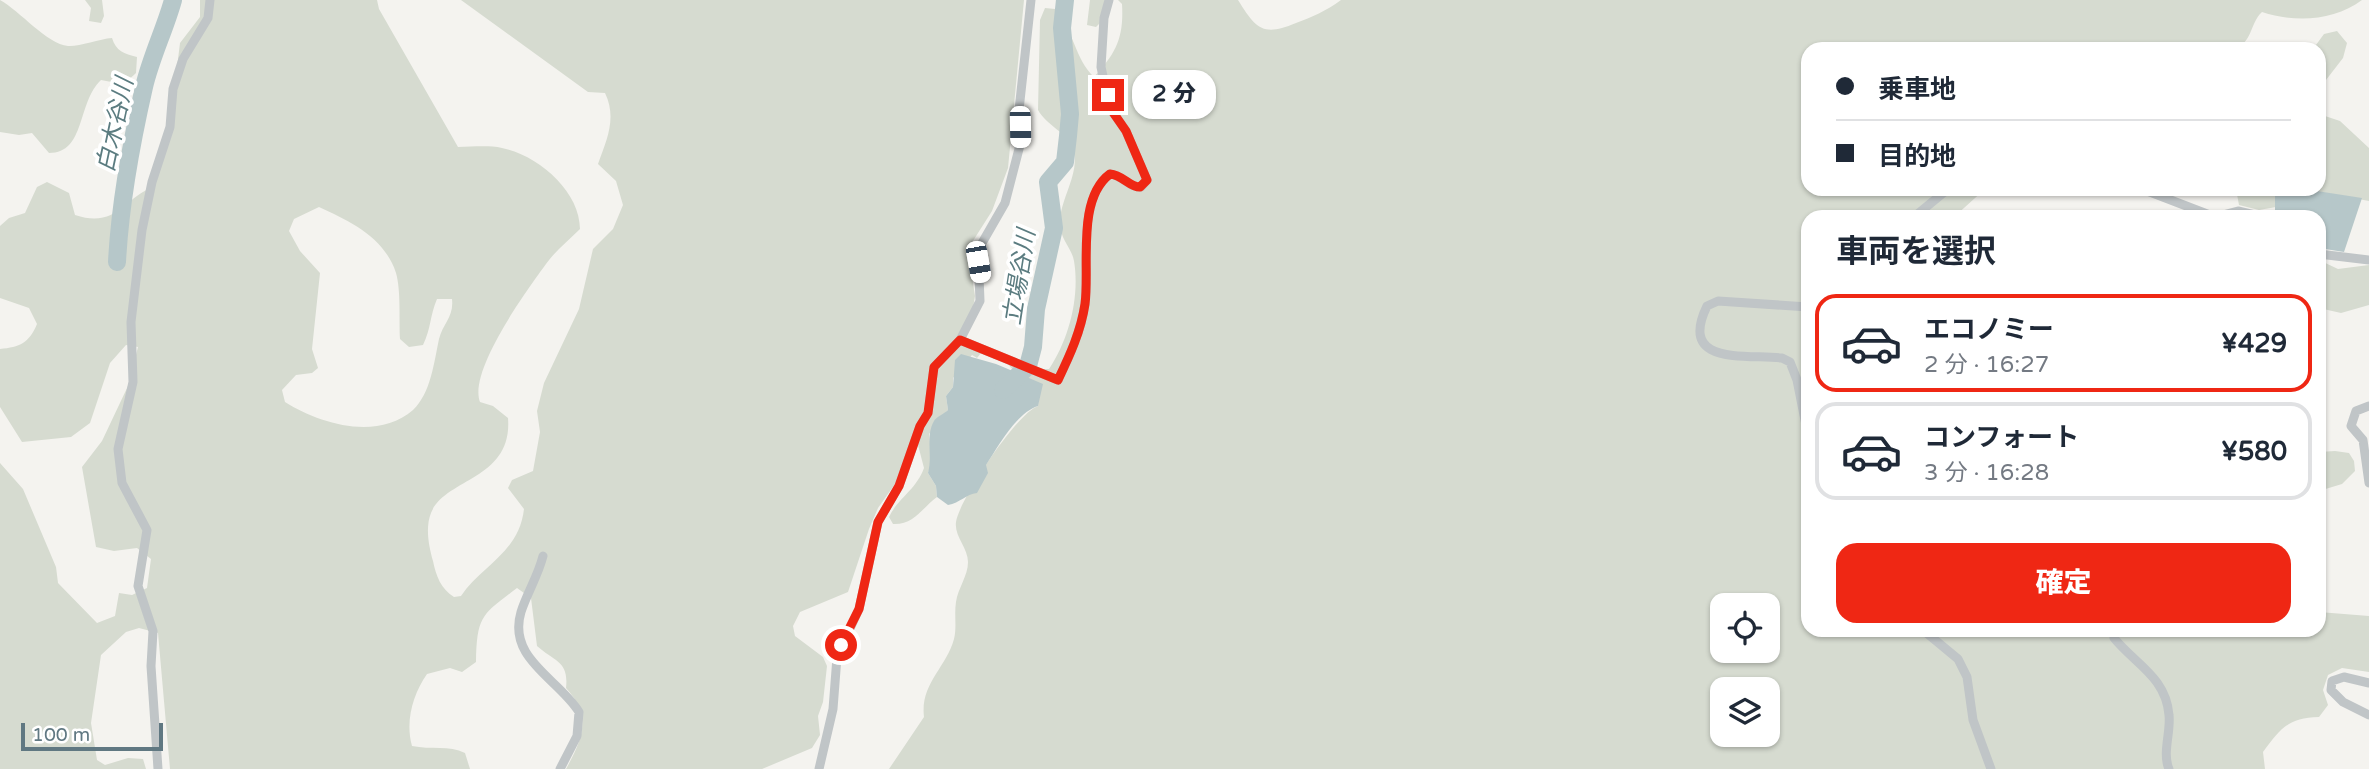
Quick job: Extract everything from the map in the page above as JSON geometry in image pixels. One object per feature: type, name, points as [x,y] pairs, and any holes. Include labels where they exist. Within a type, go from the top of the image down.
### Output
[{"type":"street","points":[[158,769],[151,666],[153,631],[138,586],[147,530],[122,483],[118,449],[133,382],[131,322],[144,218],[152,182],[170,127],[173,89],[183,59],[208,18],[210,0]]},
{"type":"street","points":[[819,769],[833,709],[837,657],[859,609],[878,522],[899,486],[920,426],[928,413],[934,367],[960,340],[980,301],[978,250],[1005,203],[1020,145],[1019,110],[1031,0]]},
{"type":"street","points":[[960,340],[1058,380],[1071,352],[1085,304],[1085,244],[1095,197],[1110,174],[1118,175],[1135,187],[1140,187],[1147,180],[1126,131],[1110,108],[1101,67],[1104,18],[1109,0]]},
{"type":"street","points":[[1922,210],[1940,196]]},
{"type":"street","points":[[2160,196],[2197,210]]},
{"type":"street","points":[[2326,255],[2369,260]]},
{"type":"street","points":[[1801,307],[1718,301],[1707,306],[1699,322],[1700,336],[1707,348],[1718,354],[1782,358],[1790,362],[1801,400]]},
{"type":"street","points":[[2369,407],[2356,411],[2351,426],[2363,440],[2369,483]]},
{"type":"street","points":[[543,556],[538,577],[522,609],[520,632],[527,656],[579,712],[577,736],[560,769]]},
{"type":"street","points":[[1931,637],[1958,659],[1967,677],[1973,720],[1991,769]]},
{"type":"street","points":[[2114,637],[2149,670],[2165,696],[2169,716],[2169,769]]},
{"type":"street","points":[[2369,683],[2344,677],[2332,681],[2331,690],[2343,702],[2369,715]]},
{"type":"shaded area","points":[[0,0],[60,44],[72,46],[112,38],[121,51],[137,57],[136,73],[128,79],[116,82],[101,80],[93,89],[75,136],[61,151],[49,153],[32,133],[19,135],[0,132]]},
{"type":"shaded area","points":[[85,0],[102,0],[104,16],[101,23],[89,21],[91,8]]},
{"type":"shaded area","points":[[200,0],[377,0],[379,9],[458,147],[497,147],[529,158],[554,177],[573,201],[580,229],[550,259],[526,292],[501,331],[483,371],[479,388],[480,402],[493,406],[508,418],[507,438],[500,454],[490,466],[439,501],[429,519],[428,537],[436,572],[442,586],[454,597],[461,596],[499,557],[515,537],[521,524],[524,509],[508,488],[512,480],[533,471],[540,432],[537,411],[544,383],[579,309],[593,249],[613,229],[623,205],[616,181],[598,164],[610,120],[609,102],[605,93],[588,92],[461,0],[1024,0],[1008,168],[992,211],[971,244],[969,258],[975,296],[972,314],[955,341],[980,344],[981,353],[977,358],[972,355],[953,378],[953,387],[946,396],[948,410],[929,434],[932,461],[928,473],[936,486],[937,497],[912,519],[893,524],[889,517],[921,476],[924,468],[918,445],[908,448],[895,484],[878,508],[869,529],[848,592],[800,612],[793,626],[795,636],[823,657],[827,666],[823,702],[818,716],[820,735],[812,748],[762,769],[566,769],[577,747],[582,718],[574,698],[566,688],[563,667],[537,646],[531,598],[517,588],[489,611],[480,625],[476,662],[462,672],[450,668],[427,674],[412,708],[409,727],[412,746],[446,748],[465,753],[470,769],[170,769],[158,633],[139,628],[126,632],[101,655],[91,723],[97,760],[105,765],[128,758],[143,759],[146,769],[0,769],[0,463],[23,489],[56,567],[58,583],[97,623],[115,616],[119,593],[132,595],[147,588],[151,559],[137,548],[114,551],[96,547],[82,467],[102,441],[128,386],[138,347],[126,345],[110,363],[90,423],[71,437],[22,442],[0,407],[0,349],[23,343],[31,336],[37,324],[29,308],[0,298],[0,226],[9,218],[25,213],[37,187],[47,182],[69,193],[75,215],[89,218],[110,215],[153,187],[167,148],[180,43],[200,17]],"holes":[[[319,207],[365,232],[384,250],[396,273],[399,288],[400,339],[409,347],[423,345],[437,299],[452,299],[450,315],[441,333],[424,395],[413,410],[383,425],[366,427],[331,422],[285,402],[282,390],[296,375],[312,373],[318,368],[312,349],[320,273],[300,251],[289,231],[294,219]]]},
{"type":"shaded area","points":[[1090,0],[1105,0],[1100,23],[1096,27],[1087,25]]},
{"type":"shaded area","points":[[1118,0],[1238,0],[1256,24],[1268,30],[1308,18],[1341,0],[2362,0],[2339,12],[2314,18],[2288,18],[2262,12],[2245,42],[1801,42],[1801,196],[1977,196],[1962,210],[1801,210],[1801,637],[2326,637],[2326,613],[2369,616],[2369,672],[2342,668],[2328,675],[2323,690],[2328,705],[2319,717],[2292,722],[2280,731],[2263,752],[2265,769],[889,769],[924,717],[926,695],[954,639],[956,602],[968,562],[956,527],[960,511],[990,458],[1017,424],[1038,406],[1038,396],[1033,384],[1008,364],[1014,358],[1038,369],[1049,369],[1062,345],[1074,303],[1074,261],[1061,233],[1060,222],[1075,158],[1067,138],[1038,110],[1040,20],[1045,8],[1055,9],[1094,77],[1108,60],[1120,36],[1122,4]]},
{"type":"shaded area","points":[[2337,31],[2347,43],[2343,58],[2326,80],[2326,42],[2318,42],[2324,34]]},
{"type":"shaded area","points":[[2326,116],[2340,121],[2369,148],[2369,201],[2326,193]]},
{"type":"shaded area","points":[[2326,192],[2362,198],[2344,252],[2326,249],[2326,210],[2275,210],[2275,196],[2326,196]]},
{"type":"shaded area","points":[[2237,196],[2275,196],[2276,207],[2259,210],[2239,205]]},
{"type":"shaded area","points":[[2326,263],[2338,269],[2369,265],[2369,305],[2341,313],[2326,310]]},
{"type":"shaded area","points":[[961,354],[996,364],[1043,384],[1038,406],[1022,416],[1002,440],[986,465],[988,473],[977,493],[948,505],[937,497],[936,486],[928,473],[930,433],[935,420],[948,410],[946,396],[953,387],[955,360]]},
{"type":"shaded area","points":[[2326,452],[2349,453],[2354,461],[2355,471],[2342,484],[2326,489]]},
{"type":"waterway","name":"白木谷川","points":[[117,262],[123,196],[139,108],[173,0]]},
{"type":"waterway","name":"立場谷川","points":[[1003,390],[1028,366],[1033,347],[1036,309],[1054,228],[1048,182],[1065,162],[1070,114],[1062,28],[1065,0]]},
{"type":"route","points":[[841,645],[859,609],[878,522],[899,486],[920,426],[928,413],[932,399],[934,367],[941,357],[960,340],[1058,380],[1064,368],[1077,338],[1085,304],[1085,244],[1095,197],[1110,174],[1126,179],[1135,187],[1140,187],[1147,180],[1146,172],[1138,161],[1126,131],[1110,108],[1108,95]]}]
